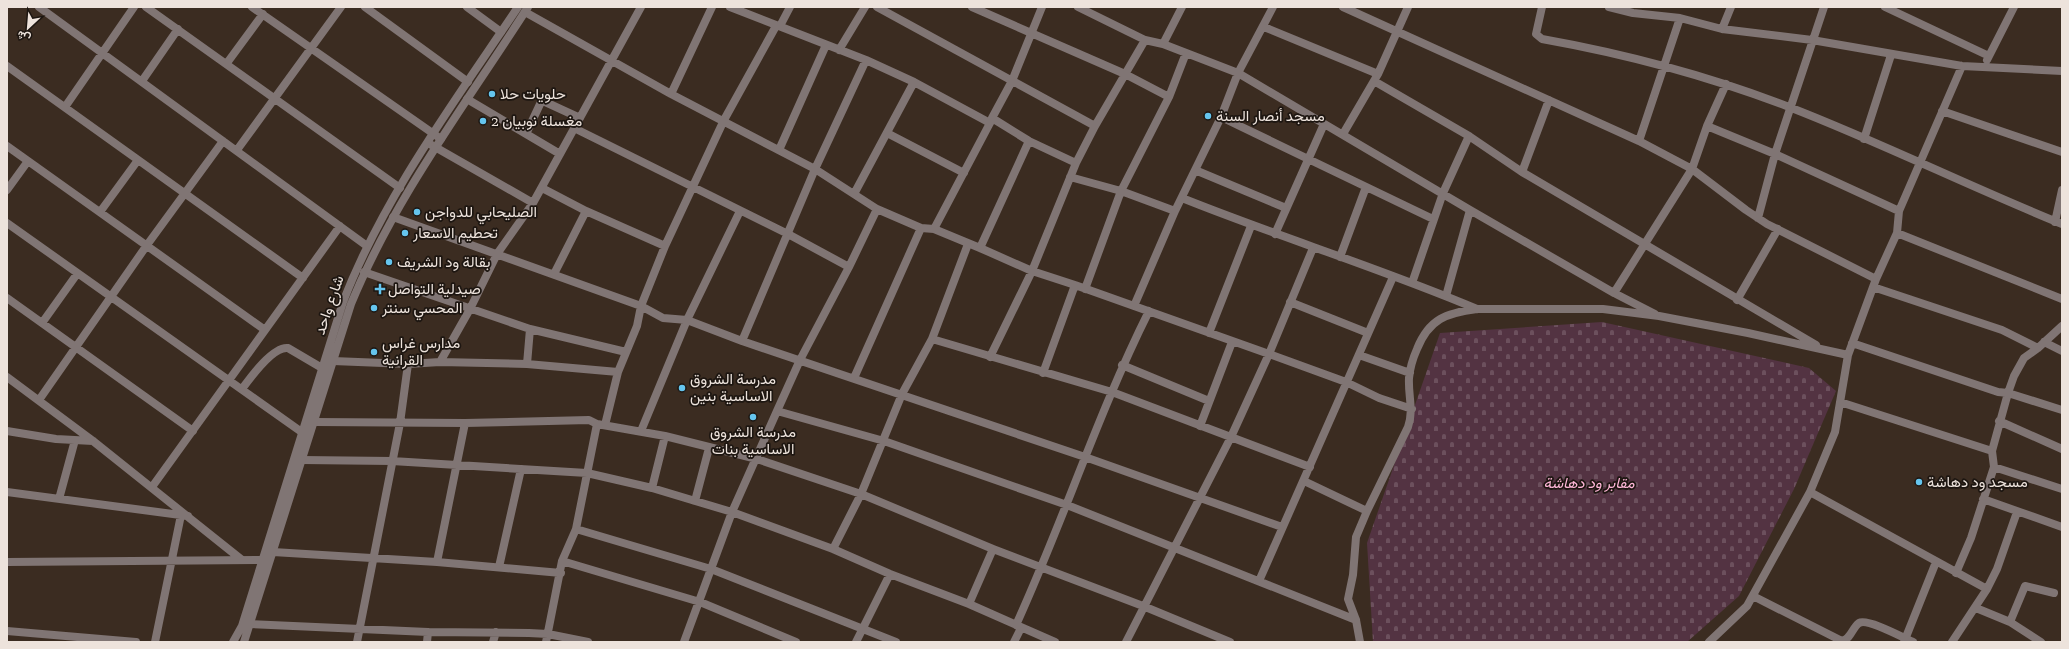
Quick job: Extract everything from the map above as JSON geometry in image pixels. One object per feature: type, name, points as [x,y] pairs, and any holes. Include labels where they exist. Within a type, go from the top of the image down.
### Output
[{"type":"street","points":[[39,7],[367,246]]},
{"type":"street","points":[[65,107],[134,7]]},
{"type":"street","points":[[146,7],[227,63],[400,188]]},
{"type":"street","points":[[252,7],[442,139]]},
{"type":"street","points":[[237,150],[312,49],[341,7]]},
{"type":"street","points":[[365,7],[468,82]]},
{"type":"street","points":[[468,7],[501,32]]},
{"type":"street","points":[[440,362],[470,309],[496,254],[542,188],[641,7]]},
{"type":"street","points":[[671,94],[712,7]]},
{"type":"street","points":[[730,7],[866,60],[914,82],[991,120],[1029,141],[1076,163]]},
{"type":"street","points":[[547,638],[561,573],[562,561],[576,529],[587,473],[601,425],[618,372],[637,326],[641,306],[664,246],[693,188],[724,120],[790,7]]},
{"type":"street","points":[[839,50],[864,7]]},
{"type":"street","points":[[877,7],[1095,126]]},
{"type":"street","points":[[972,7],[1125,74],[1168,97]]},
{"type":"street","points":[[934,229],[1012,81],[1042,7]]},
{"type":"street","points":[[1078,7],[1145,40],[1163,44],[1186,52],[1238,73],[1470,210],[1614,293],[1659,316]]},
{"type":"street","points":[[1163,44],[1182,7]]},
{"type":"street","points":[[1134,306],[1175,210],[1221,117],[1238,73],[1264,27],[1273,7]]},
{"type":"street","points":[[1343,7],[1639,141],[1692,169],[1758,218],[1875,283],[2041,345],[2062,351]]},
{"type":"street","points":[[1343,134],[1376,77],[1408,7]]},
{"type":"street","points":[[1542,7],[1536,34],[1542,39],[1664,65],[1726,84],[1790,107],[1864,139],[1921,161],[2059,223],[2062,190]]},
{"type":"street","points":[[1609,7],[1680,18],[1722,29],[1812,40],[1891,55],[1962,66],[1986,66],[2062,72]]},
{"type":"street","points":[[1722,29],[1731,7]]},
{"type":"street","points":[[1758,218],[1775,154],[1824,7]]},
{"type":"street","points":[[1986,66],[1989,56],[2014,7]]},
{"type":"street","points":[[1890,8],[1989,56]]},
{"type":"street","points":[[524,9],[671,94],[724,120],[815,169],[877,209],[921,228],[934,229],[1032,271],[1076,285],[1269,354],[1346,382],[1379,398],[1412,409]]},
{"type":"street","name":"شارع واحد","points":[[244,642],[314,422],[331,358],[343,302],[367,246],[428,143],[501,32],[510,19],[524,9]]},
{"type":"street","name":"شارع واحد","points":[[233,642],[242,626],[322,368],[331,358],[364,272],[393,217],[436,147],[517,24],[524,9]]},
{"type":"street","points":[[227,63],[263,14]]},
{"type":"street","points":[[1639,141],[1680,18]]},
{"type":"street","points":[[510,19],[517,24]]},
{"type":"street","points":[[1264,27],[1376,77],[1469,136],[1522,172],[1824,350]]},
{"type":"street","points":[[142,82],[178,29]]},
{"type":"street","points":[[990,357],[1032,271],[1076,163],[1095,126],[1145,40]]},
{"type":"street","points":[[778,150],[826,45]]},
{"type":"street","points":[[1085,289],[1121,191],[1168,97],[1186,52]]},
{"type":"street","points":[[1864,139],[1891,55]]},
{"type":"street","points":[[742,341],[815,169],[866,60]]},
{"type":"street","points":[[7,66],[303,278]]},
{"type":"street","points":[[1709,642],[1747,606],[1810,492],[1835,432],[1848,355],[1852,342],[1875,283],[1897,233],[1899,212],[1962,66]]},
{"type":"street","points":[[854,194],[914,82]]},
{"type":"street","points":[[1614,293],[1692,169],[1707,126],[1726,84]]},
{"type":"street","points":[[467,99],[560,154]]},
{"type":"street","points":[[1522,172],[1549,100]]},
{"type":"street","points":[[526,134],[541,102],[543,101],[580,118]]},
{"type":"street","points":[[1942,111],[2062,152]]},
{"type":"street","points":[[1221,117],[1433,218]]},
{"type":"street","points":[[1275,234],[1324,124]]},
{"type":"street","points":[[1707,126],[1775,154],[1899,212]]},
{"type":"street","points":[[574,128],[788,234],[849,268]]},
{"type":"street","points":[[887,134],[964,173]]},
{"type":"street","points":[[1412,283],[1433,218],[1469,136]]},
{"type":"street","points":[[39,400],[147,245],[223,141]]},
{"type":"street","points":[[980,248],[1029,141]]},
{"type":"street","points":[[428,143],[533,203]]},
{"type":"street","points":[[7,146],[265,330]]},
{"type":"street","points":[[100,212],[138,160]]},
{"type":"street","points":[[7,190],[28,161]]},
{"type":"street","points":[[1195,170],[1286,208]]},
{"type":"street","points":[[1070,177],[1121,191],[1175,210]]},
{"type":"street","points":[[1340,257],[1366,187]]},
{"type":"street","points":[[542,188],[586,211],[664,246]]},
{"type":"street","points":[[1182,198],[1251,226],[1393,276],[1477,309]]},
{"type":"street","points":[[684,642],[732,512],[757,459],[777,411],[800,360],[849,268],[877,209]]},
{"type":"street","points":[[1446,296],[1470,210]]},
{"type":"street","points":[[554,274],[586,211]]},
{"type":"street","points":[[641,431],[687,320],[740,211]]},
{"type":"street","points":[[393,217],[641,306],[663,318],[687,320],[742,341],[902,394],[1084,457],[1200,500],[1282,527]]},
{"type":"street","points":[[7,223],[110,298],[303,433]]},
{"type":"street","points":[[152,487],[340,226]]},
{"type":"street","points":[[1209,333],[1251,226]]},
{"type":"street","points":[[854,378],[921,228]]},
{"type":"street","points":[[1737,300],[1778,229]]},
{"type":"street","points":[[1897,233],[2062,299]]},
{"type":"street","points":[[832,549],[861,494],[902,394],[932,339],[968,244]]},
{"type":"street","points":[[1126,642],[1143,606],[1200,500],[1231,437],[1269,354],[1313,248]]},
{"type":"street","points":[[364,272],[530,329],[626,352]]},
{"type":"street","points":[[42,323],[77,274]]},
{"type":"street","points":[[1259,581],[1393,276]]},
{"type":"street","points":[[1043,373],[1076,285]]},
{"type":"street","points":[[7,298],[193,431]]},
{"type":"street","points":[[1290,302],[1368,333]]},
{"type":"street","points":[[1360,642],[1356,620],[1348,599],[1353,575],[1356,537],[1367,511],[1408,428],[1412,409],[1410,373],[1416,351],[1427,328],[1449,315],[1477,309],[1603,309],[1659,316],[1748,333],[1848,355]]},
{"type":"street","points":[[1014,642],[1018,627],[1068,505],[1084,457],[1122,366],[1149,312]]},
{"type":"street","points":[[1956,573],[1969,544],[1994,467],[1992,451],[1999,421],[2014,376],[2024,358],[2062,326]]},
{"type":"street","points":[[527,364],[530,329]]},
{"type":"street","points":[[932,339],[1043,373],[1112,392],[1310,466]]},
{"type":"street","points":[[1200,426],[1232,342]]},
{"type":"street","points":[[1852,342],[1998,392],[2008,393],[2062,410]]},
{"type":"street","points":[[242,389],[257,368],[285,348],[322,368]]},
{"type":"street","points":[[1359,355],[1410,373]]},
{"type":"street","points":[[331,358],[408,364],[440,362],[527,364],[618,372]]},
{"type":"street","points":[[357,642],[400,423],[408,364]]},
{"type":"street","points":[[1122,366],[1209,401]]},
{"type":"street","points":[[7,377],[93,441],[152,487],[184,516],[242,560]]},
{"type":"street","points":[[7,386],[21,387]]},
{"type":"street","points":[[1840,402],[1992,451]]},
{"type":"street","points":[[777,411],[884,441],[1068,505],[1174,546],[1356,620]]},
{"type":"street","points":[[314,422],[465,423],[589,420],[601,425],[665,436],[757,459],[861,494],[993,549],[1143,606],[1230,642]]},
{"type":"street","points":[[1999,421],[2062,448]]},
{"type":"street","points":[[437,562],[458,465],[465,423]]},
{"type":"street","points":[[7,431],[93,441]]},
{"type":"street","points":[[652,488],[665,436]]},
{"type":"street","points":[[59,500],[75,440]]},
{"type":"street","points":[[695,501],[709,448]]},
{"type":"street","points":[[302,460],[392,461],[587,473],[652,488],[732,512],[832,549],[890,574],[969,604],[1018,627],[1055,642]]},
{"type":"street","points":[[1994,467],[2062,489]]},
{"type":"street","points":[[499,567],[521,470]]},
{"type":"street","points":[[1304,481],[1367,511]]},
{"type":"street","points":[[7,492],[184,516]]},
{"type":"street","points":[[1810,492],[1987,589]]},
{"type":"street","points":[[1983,499],[2062,527]]},
{"type":"street","points":[[1952,642],[1976,608],[1997,569],[2017,512]]},
{"type":"street","points":[[155,642],[184,516]]},
{"type":"street","points":[[576,529],[711,569],[862,627],[896,642]]},
{"type":"street","points":[[969,604],[993,549]]},
{"type":"street","points":[[7,562],[263,560],[273,552],[374,557],[561,573]]},
{"type":"street","points":[[562,561],[700,602],[784,640],[796,642]]},
{"type":"street","points":[[1753,596],[1842,641],[1848,638],[1858,624],[1862,622],[1907,641],[1936,562]]},
{"type":"street","points":[[856,642],[862,627],[890,574]]},
{"type":"street","points":[[2010,622],[2025,586],[2054,593]]},
{"type":"street","points":[[1976,608],[2010,622],[2036,641]]},
{"type":"street","points":[[250,624],[428,632],[496,632],[588,642]]},
{"type":"street","points":[[7,631],[53,638],[136,642]]},
{"type":"street","points":[[427,642],[428,632]]},
{"type":"street","points":[[493,642],[496,632]]},
{"type":"green space","name":"مقابر ود دهاشة","points":[[1602,322],[1809,368],[1836,391],[1794,489],[1739,596],[1687,642],[1373,642],[1367,543],[1440,333]]},
{"type":"place","name":"حلويات حلا","points":[[492,94]]},
{"type":"place","name":"مسجد أنصار السنة","points":[[1208,116]]},
{"type":"place","name":"مغسلة نوبيان 2","points":[[483,121]]},
{"type":"place","name":"الصليحابي للدواجن","points":[[417,212]]},
{"type":"place","name":"تحطيم الاسعار","points":[[405,233]]},
{"type":"place","name":"بقالة ود الشريف","points":[[389,262]]},
{"type":"place","name":"صيدلية التواصل","points":[[380,289]]},
{"type":"place","name":"المحسي سنتر","points":[[374,308]]},
{"type":"place","name":"مدارس غراس القرانية","points":[[374,352]]},
{"type":"place","name":"مدرسة الشروق الاساسية بنين","points":[[682,388]]},
{"type":"place","name":"مدرسة الشروق الاساسية بنات","points":[[753,417]]},
{"type":"place","name":"مسجد ود دهاشة","points":[[1919,482]]}]
